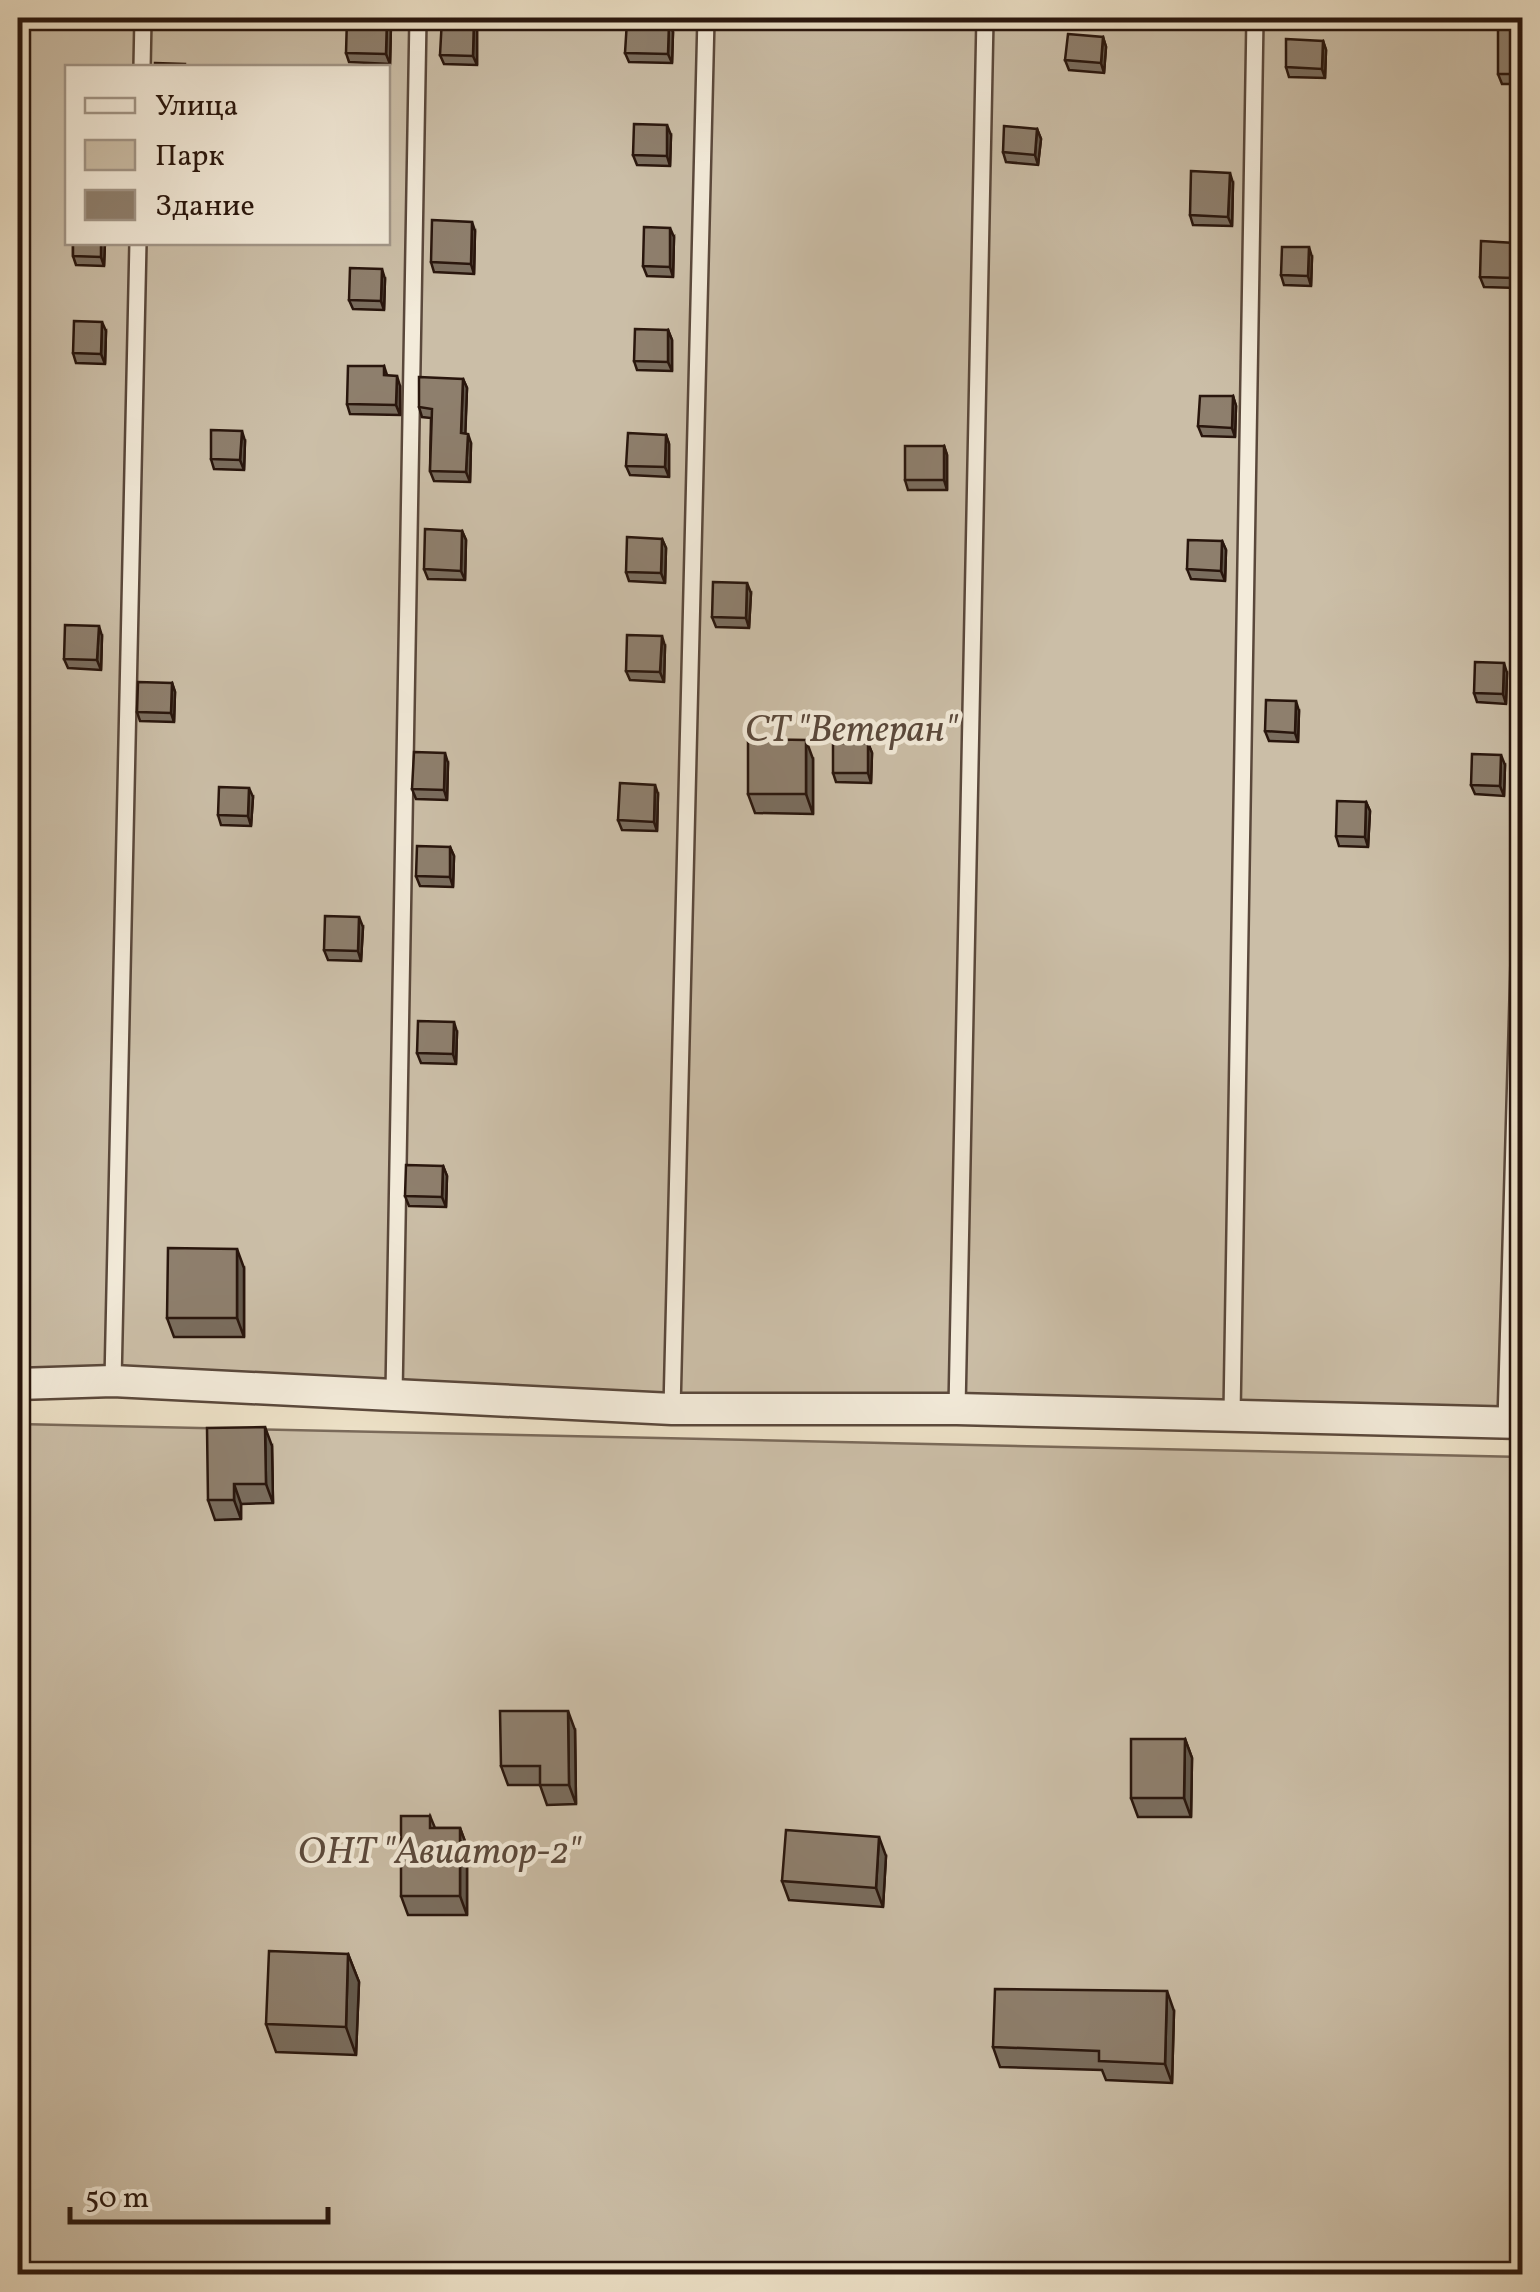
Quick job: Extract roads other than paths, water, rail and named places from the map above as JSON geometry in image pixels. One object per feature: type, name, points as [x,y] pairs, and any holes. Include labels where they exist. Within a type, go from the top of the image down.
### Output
[{"type":"street","points":[[18,1384],[114,1381],[672,1409],[958,1409],[1514,1422]]},
{"type":"lane","points":[[142,65],[143,18]]},
{"type":"lane","points":[[394,1394],[418,18]]},
{"type":"lane","points":[[672,1409],[706,18]]},
{"type":"lane","points":[[958,1409],[985,18]]},
{"type":"lane","points":[[1232,1414],[1256,18]]},
{"type":"lane","points":[[114,1381],[138,245]]},
{"type":"lane","points":[[1514,1422],[1522,860]]},
{"type":"park label","name":"СТ \"Ветеран\"","points":[[851,731]]},
{"type":"park label","name":"ОНТ \"Авиатор-2\"","points":[[439,1853]]}]
